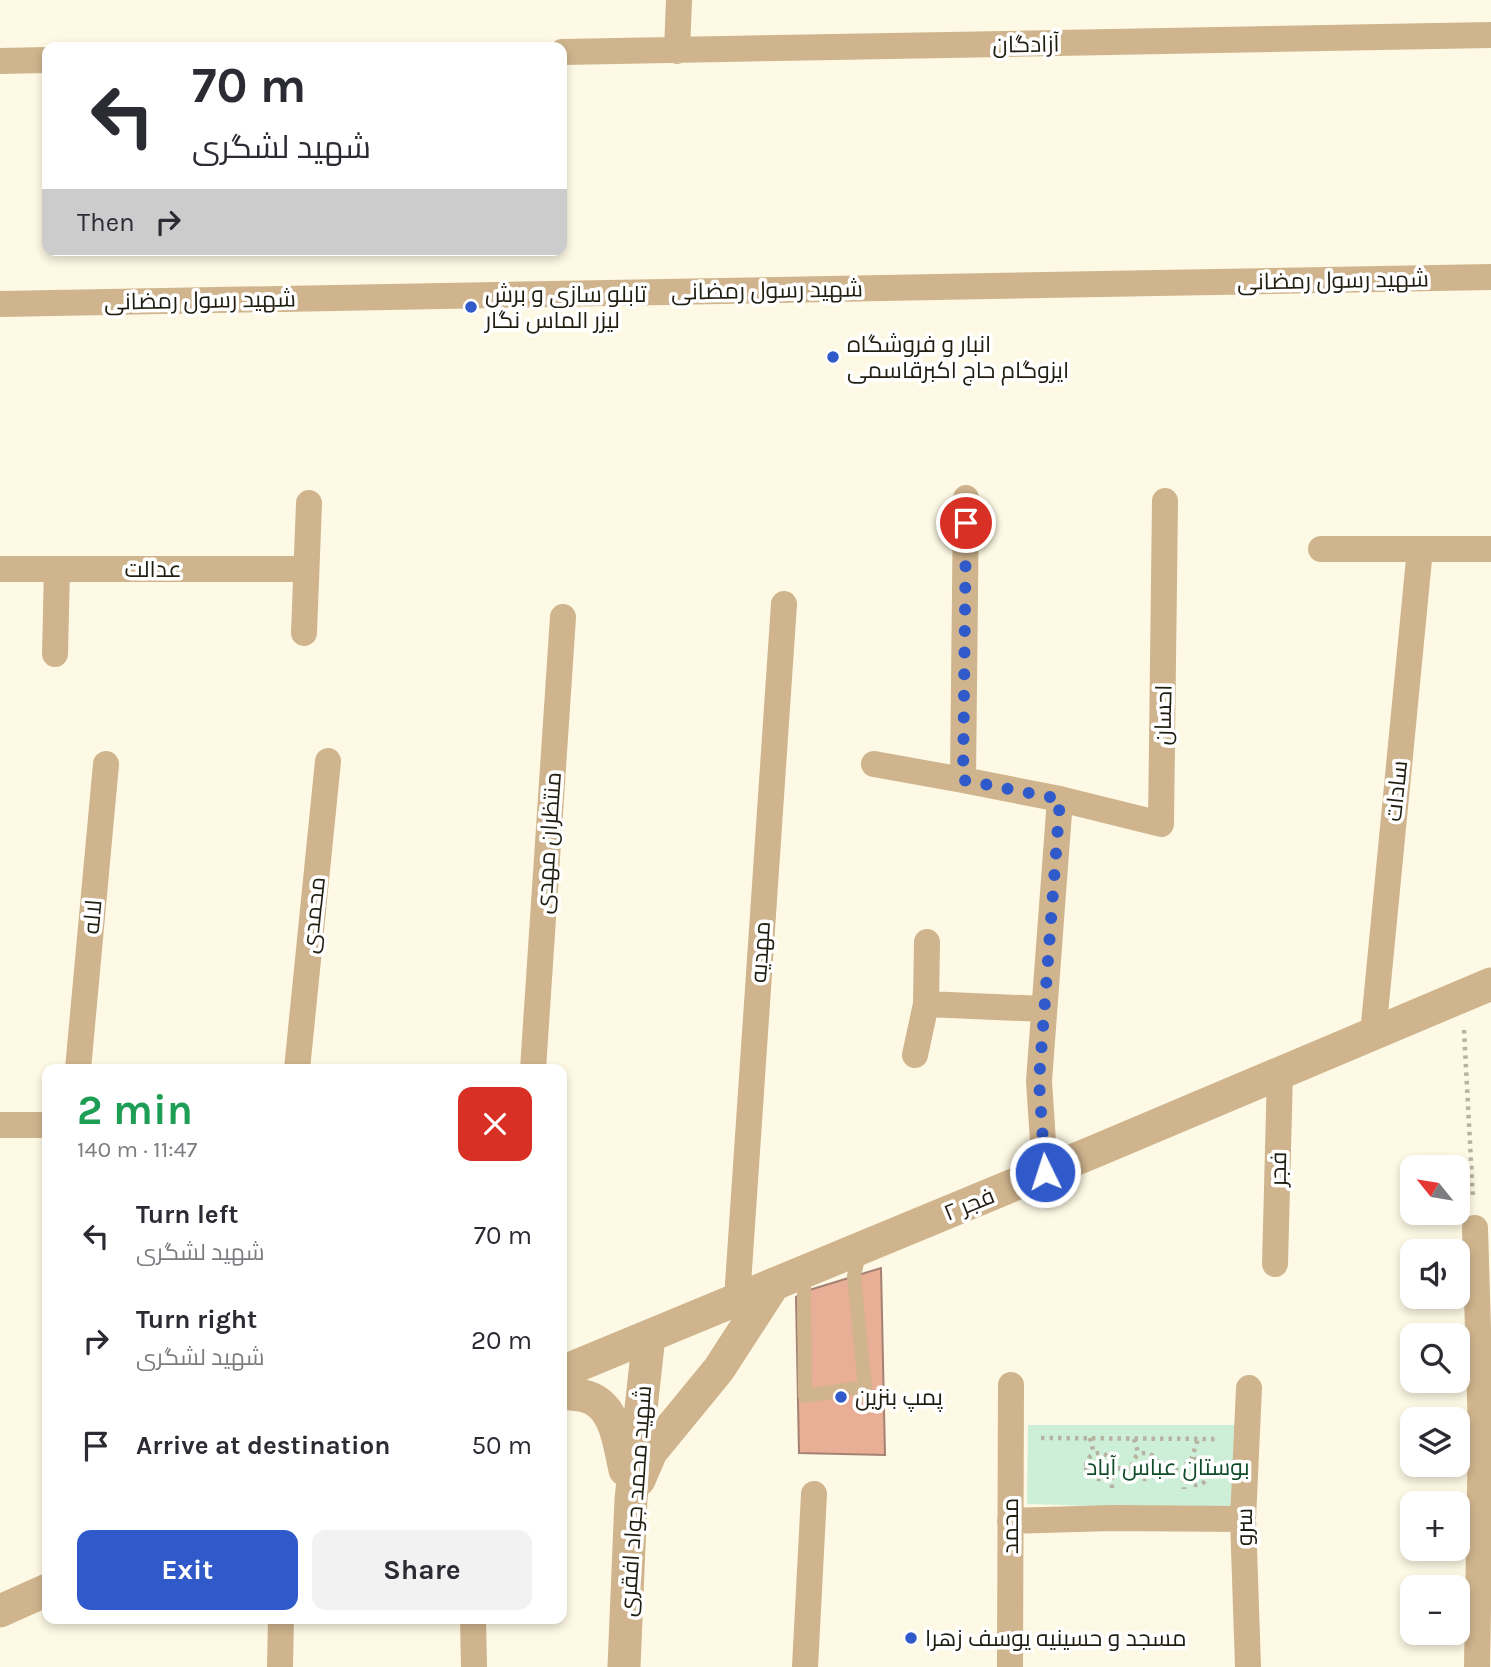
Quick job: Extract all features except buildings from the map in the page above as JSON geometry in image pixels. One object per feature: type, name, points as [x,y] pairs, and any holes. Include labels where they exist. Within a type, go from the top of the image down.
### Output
[{"type":"street","points":[[677,51],[679,0]]},
{"type":"street","name":"آزادگان","points":[[567,52],[1491,35]]},
{"type":"street","points":[[0,61],[42,60]]},
{"type":"street","name":"شهید رسول رمضانی","points":[[0,304],[1491,277]]},
{"type":"street","points":[[963,780],[966,498]]},
{"type":"street","name":"احسان","points":[[1060,799],[1161,824],[1165,501]]},
{"type":"street","points":[[304,634],[309,503]]},
{"type":"street","points":[[1321,549],[1491,549]]},
{"type":"street","name":"سادات","points":[[1373,1034],[1420,549]]},
{"type":"street","name":"عدالت","points":[[0,569],[306,569]]},
{"type":"street","points":[[55,654],[57,569]]},
{"type":"street","name":"مهدیه","points":[[737,1299],[784,604]]},
{"type":"street","name":"منتظران مهدی","points":[[533,1064],[563,617]]},
{"type":"street","name":"محمدی","points":[[298,1064],[328,761]]},
{"type":"street","name":"لاله","points":[[78,1064],[106,764]]},
{"type":"street","points":[[874,764],[1060,799],[1039,1081],[1045,1172]]},
{"type":"street","points":[[915,1055],[926,1004],[927,942]]},
{"type":"street","name":"فجر ۲","points":[[567,1369],[1477,990]]},
{"type":"street","points":[[926,1004],[1044,1009]]},
{"type":"street","name":"فجر","points":[[1275,1264],[1280,1073]]},
{"type":"street","points":[[0,1125],[42,1125]]},
{"type":"street","points":[[1475,1228],[1481,1431],[1477,1667]]},
{"type":"street","points":[[631,1499],[651,1452],[719,1368],[774,1284]]},
{"type":"street","name":"شهید محمد جواد افقری","points":[[624,1667],[631,1499],[649,1336]]},
{"type":"street","name":"محمد","points":[[1010,1667],[1011,1385]]},
{"type":"street","name":"سرو","points":[[1248,1667],[1243,1519],[1249,1388]]},
{"type":"street","points":[[567,1394],[586,1396],[603,1405],[616,1429],[631,1499]]},
{"type":"street","points":[[804,1667],[814,1494]]},
{"type":"street","points":[[1010,1521],[1113,1518],[1243,1519]]},
{"type":"street","points":[[0,1611],[42,1592]]},
{"type":"street","points":[[280,1667],[281,1624]]},
{"type":"street","points":[[473,1624],[474,1667]]},
{"type":"lane","points":[[804,1272],[805,1396],[864,1387],[854,1276],[860,1249]]},
{"type":"path","points":[[1475,1228],[1477,990]]},
{"type":"path","points":[[1011,1437],[1246,1439]]},
{"type":"path","points":[[1090,1438],[1094,1454],[1087,1464],[1088,1472],[1093,1478],[1105,1478],[1112,1468]]},
{"type":"path","points":[[1134,1438],[1139,1455]]},
{"type":"path","points":[[1191,1461],[1200,1460],[1207,1465],[1208,1477],[1199,1485],[1191,1484],[1185,1479],[1184,1471],[1191,1461],[1198,1439]]},
{"type":"path","points":[[1094,1454],[1107,1456],[1112,1468]]},
{"type":"path","points":[[1148,1454],[1158,1467],[1152,1478],[1144,1479],[1136,1476],[1132,1469],[1133,1461],[1139,1455],[1148,1454]]},
{"type":"path","points":[[1158,1467],[1184,1471]]},
{"type":"path","points":[[1112,1468],[1132,1469]]},
{"type":"green space","name":"بوستان عباس آباد","points":[[1028,1425],[1235,1425],[1231,1510],[1027,1504]]},
{"type":"place","name":"تابلو سازی و برش لیزر الماس نگار","points":[[471,307]]},
{"type":"place","name":"انبار و فروشگاه ایزوگام حاج اکبرقاسمی","points":[[833,357]]},
{"type":"place","name":"پمپ بنزین","points":[[841,1397]]},
{"type":"place","name":"مسجد و حسینیه یوسف زهرا","points":[[911,1638]]},
{"type":"route","points":[[966,523],[963,780],[1060,799],[1039,1081],[1045,1172]]}]
